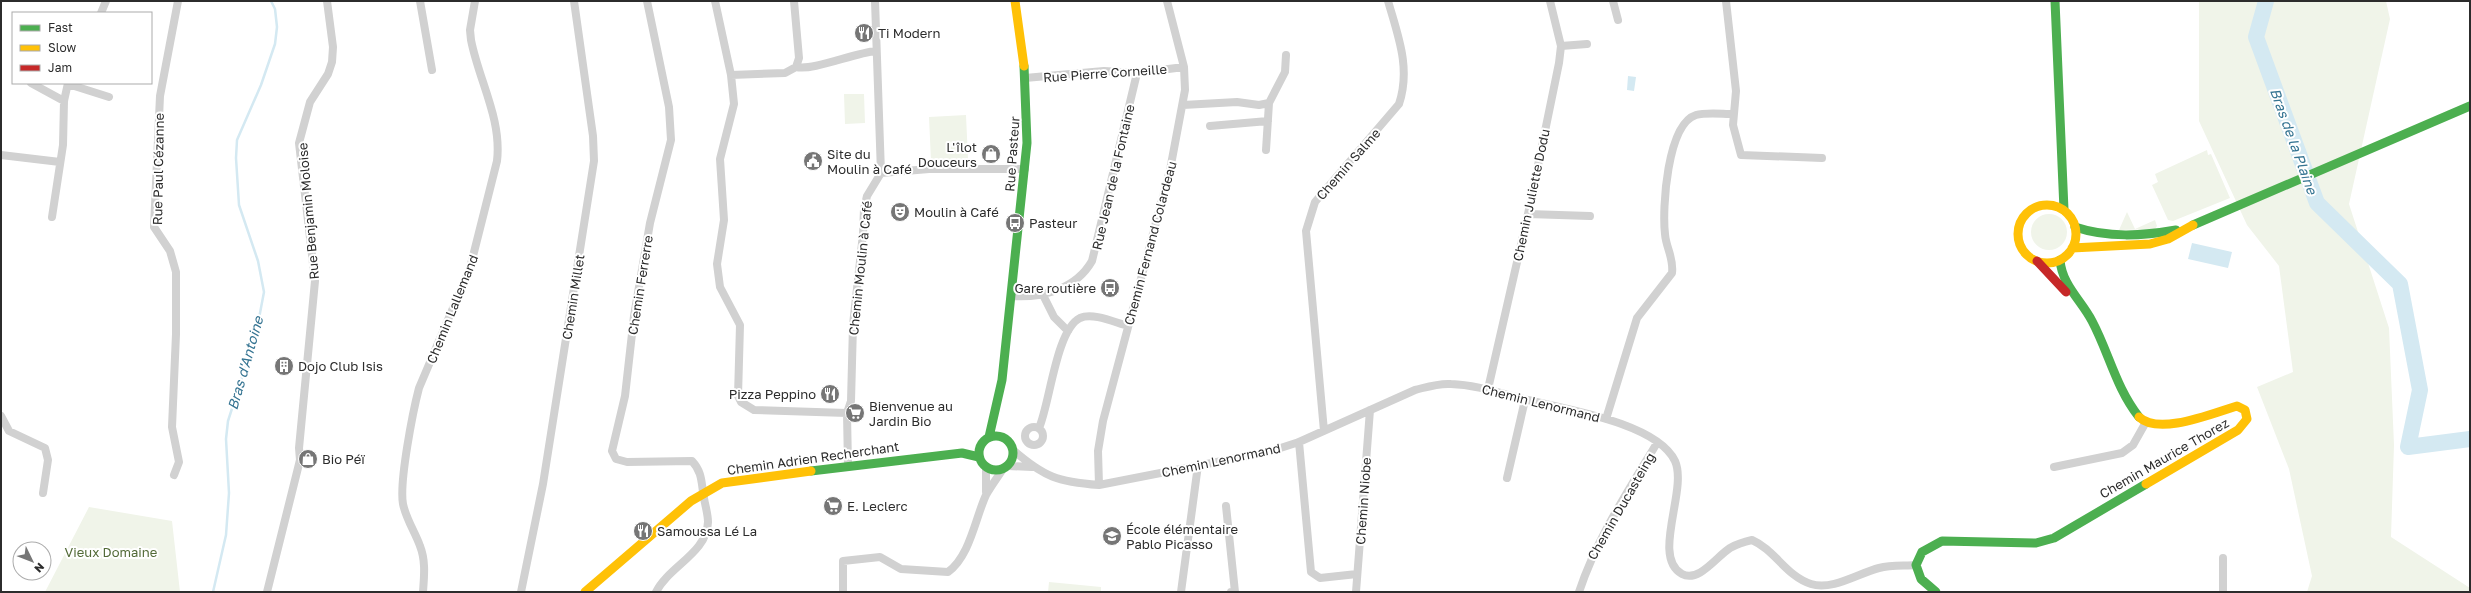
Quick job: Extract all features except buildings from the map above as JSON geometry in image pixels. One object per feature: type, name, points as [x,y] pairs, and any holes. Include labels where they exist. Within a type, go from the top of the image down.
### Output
[{"type":"main road","name":"Rue Pasteur","points":[[989,437],[1002,380],[1025,169],[1028,107],[1022,43],[1015,1]]},
{"type":"main road","points":[[2037,261],[2045,263],[2060,260],[2072,248],[2076,238],[2075,227],[2064,210],[2055,1]]},
{"type":"main road","points":[[2072,248],[2122,247],[2150,244],[2168,239],[2190,226],[2470,106]]},
{"type":"main road","points":[[2048,205],[2062,174]]},
{"type":"main road","points":[[2064,210],[2048,205],[2031,210],[2020,224],[2018,233],[2023,250],[2037,261],[2062,288],[2080,302]]},
{"type":"main road","points":[[2075,227],[2093,233],[2131,235],[2165,232],[2190,226]]},
{"type":"main road","points":[[2150,244],[2165,232]]},
{"type":"main road","points":[[2060,260],[2062,276],[2086,310],[2130,405],[2140,418],[2146,422]]},
{"type":"main road","name":"Rue Pasteur","points":[[1002,380],[1003,437]]},
{"type":"main road","name":"Chemin Maurice Thorez","points":[[1916,565],[1922,552],[1942,541],[2030,543],[2054,538],[2238,430],[2246,423],[2248,416],[2243,408],[2234,406],[2169,425],[2154,425],[2146,422]]},
{"type":"main road","points":[[989,437],[1003,437],[1008,440],[1013,450],[1011,462],[1005,468],[991,470],[986,468],[979,457],[980,446],[989,437]]},
{"type":"main road","name":"Chemin Adrien Recherchant","points":[[585,592],[703,492],[722,483],[743,479],[962,453],[980,446]]},
{"type":"main road","name":"Chemin Adrien Recherchant","points":[[962,453],[979,457]]},
{"type":"main road","points":[[1916,565],[1921,579],[1936,592]]},
{"type":"street","points":[[101,12],[106,1]]},
{"type":"street","name":"Rue Paul Cézanne","points":[[174,475],[179,462],[172,427],[176,272],[170,251],[154,228],[160,96],[178,1]]},
{"type":"street","name":"Rue Benjamin Moloise","points":[[268,592],[300,460],[299,448],[315,281],[299,144],[310,102],[328,74],[332,62],[333,47],[326,1]]},
{"type":"street","points":[[420,1],[432,70]]},
{"type":"street","name":"Chemin Lallemand","points":[[423,592],[424,560],[421,548],[406,516],[402,494],[415,404],[419,388],[470,268],[498,161],[499,146],[496,123],[487,99],[471,40],[470,30],[475,1]]},
{"type":"street","name":"Chemin Millet","points":[[521,592],[543,484],[594,160],[593,136],[574,1]]},
{"type":"street","name":"Chemin Ferrerre","points":[[647,1],[669,107],[670,140],[650,223],[634,316],[625,396],[612,451],[616,459],[627,462],[692,461],[700,470],[708,521],[704,538],[697,548],[663,580],[656,592]]},
{"type":"street","points":[[715,1],[731,75],[734,112],[720,159],[724,220],[717,264],[720,287],[740,325],[738,396],[741,402],[754,410],[847,413]]},
{"type":"street","points":[[794,1],[799,58],[796,67]]},
{"type":"street","points":[[875,1],[881,173],[929,169],[1025,169]]},
{"type":"street","name":"Chemin Fernand Colardeau","points":[[1099,485],[1100,435],[1170,170],[1186,85],[1184,67],[1166,1]]},
{"type":"street","name":"Chemin Salme","points":[[1324,431],[1306,231],[1315,202],[1399,104],[1404,88],[1406,74],[1403,52],[1388,1]]},
{"type":"street","name":"Chemin Juliette Dodu","points":[[1488,389],[1528,214],[1559,63],[1561,46],[1550,1]]},
{"type":"street","points":[[1613,1],[1618,20]]},
{"type":"street","points":[[1726,1],[1736,91],[1733,125],[1740,155],[1822,158]]},
{"type":"street","points":[[1561,46],[1587,44]]},
{"type":"street","points":[[731,75],[785,73],[796,67],[803,68],[846,56],[876,51]]},
{"type":"street","points":[[1266,150],[1269,103],[1285,72],[1286,55]]},
{"type":"street","name":"Rue Pierre Corneille","points":[[1025,78],[1104,71],[1137,73],[1184,67]]},
{"type":"street","name":"Rue Jean de la Fontaine","points":[[1012,296],[1032,297],[1044,295],[1076,280],[1092,261],[1137,73]]},
{"type":"street","points":[[33,84],[64,101]]},
{"type":"street","points":[[52,217],[60,162],[64,101],[68,84]]},
{"type":"street","points":[[71,84],[109,97]]},
{"type":"street","points":[[1183,106],[1237,102],[1259,105],[1269,103]]},
{"type":"street","points":[[1606,419],[1637,318],[1672,273],[1672,256],[1665,236],[1664,212],[1675,139],[1686,122],[1696,115],[1733,114]]},
{"type":"street","points":[[1210,126],[1268,121]]},
{"type":"street","points":[[1,155],[60,162]]},
{"type":"street","name":"Chemin Moulin à Café","points":[[848,466],[847,413],[851,401],[853,325],[864,234],[864,209],[867,196],[881,173]]},
{"type":"street","points":[[1528,214],[1590,216]]},
{"type":"street","points":[[1044,295],[1054,317],[1068,331]]},
{"type":"street","points":[[1039,428],[1068,331],[1081,318],[1090,316],[1128,326]]},
{"type":"street","name":"Chemin Lenormand","points":[[1013,450],[1032,467],[1052,478],[1074,484],[1099,485],[1268,452],[1299,442],[1370,410],[1435,384],[1451,384],[1488,389],[1525,400],[1606,419],[1635,430],[1657,443],[1675,461],[1678,471],[1678,493],[1670,531],[1670,554],[1676,569],[1684,575],[1695,575],[1728,549],[1739,543],[1752,540],[1768,550],[1788,571],[1812,584],[1840,581],[1880,567],[1916,565]]},
{"type":"street","points":[[1507,478],[1525,400]]},
{"type":"street","name":"Chemin Niobe","points":[[1356,592],[1370,410]]},
{"type":"street","points":[[1,416],[9,431],[45,448],[48,460],[43,493]]},
{"type":"street","points":[[2054,468],[2122,453],[2133,445],[2146,422]]},
{"type":"street","points":[[1299,442],[1311,572],[1320,578],[1357,574]]},
{"type":"street","name":"Chemin Ducasteing","points":[[1579,592],[1588,564],[1604,530],[1657,443]]},
{"type":"street","points":[[1181,592],[1198,465]]},
{"type":"street","name":"Chemin Lenormand","points":[[1005,468],[1032,467]]},
{"type":"street","points":[[986,468],[986,495]]},
{"type":"street","points":[[842,592],[844,561],[880,557],[901,569],[948,572],[955,567],[961,558],[986,495],[1005,468]]},
{"type":"street","points":[[1226,506],[1235,592],[1231,592]]},
{"type":"street","points":[[2223,558],[2223,592]]},
{"type":"green space","points":[[2199,1],[2386,1],[2390,19],[2349,204],[2389,328],[2394,445],[2391,537],[2470,588],[2470,592],[2307,592],[2312,576],[2289,469],[2257,387],[2293,372],[2279,266],[2247,225],[2199,121]]},
{"type":"green space","points":[[844,94],[864,94],[865,123],[845,124]]},
{"type":"green space","points":[[966,115],[968,159],[931,161],[929,117]]},
{"type":"green space","points":[[2207,150],[2208,155],[2211,154],[2230,198],[2173,221],[2168,220],[2152,185],[2158,182],[2155,174]]},
{"type":"green space","points":[[2127,212],[2135,229],[2155,220],[2157,226],[2155,229],[2119,230]]},
{"type":"green space","points":[[2053,214],[2062,219],[2066,225],[2066,239],[2062,245],[2053,250],[2045,250],[2036,245],[2032,239],[2031,228],[2036,219],[2042,215]]},
{"type":"green space","name":"Vieux Domaine","points":[[89,507],[172,521],[180,592],[45,592]]},
{"type":"green space","points":[[1049,582],[1101,587],[1101,592],[1048,592]]},
{"type":"water","points":[[1628,76],[1636,77],[1634,91],[1627,90]]},
{"type":"water","points":[[2192,243],[2232,252],[2228,268],[2188,259]]},
{"type":"waterway","name":"Bras d'Antoine","points":[[213,592],[226,535],[229,493],[226,439],[228,421],[256,334],[264,292],[258,261],[239,205],[236,158],[237,140],[261,85],[275,44],[277,27],[275,9],[271,1]]},
{"type":"waterway","name":"Bras de la Plaine","points":[[2266,1],[2256,37],[2317,203],[2400,284],[2420,390],[2408,447],[2470,439]]},
{"type":"traffic: fast","points":[[2055,1],[2064,210]]},
{"type":"traffic: fast","points":[[989,437],[1002,380],[1027,143],[1024,66]]},
{"type":"traffic: fast","points":[[2193,225],[2470,106]]},
{"type":"traffic: fast","points":[[2075,227],[2087,231],[2125,235],[2151,234],[2176,230]]},
{"type":"traffic: fast","points":[[2060,260],[2061,269],[2068,285],[2088,313],[2124,394],[2139,417]]},
{"type":"traffic: fast","points":[[999,436],[1006,438],[1011,443],[1013,453],[1011,463],[1006,468],[993,470],[986,468],[981,463],[979,450],[981,443],[986,438],[999,436]]},
{"type":"traffic: fast","points":[[811,471],[962,453],[979,457]]},
{"type":"traffic: fast","points":[[1936,592],[1921,579],[1916,565],[1922,552],[1942,541],[2036,543],[2054,538],[2146,484]]},
{"type":"traffic: slow","points":[[1015,1],[1024,66]]},
{"type":"traffic: slow","points":[[2047,205],[2058,207],[2071,218],[2074,223],[2076,234],[2074,245],[2063,258],[2058,261],[2047,263],[2036,261],[2023,250],[2020,245],[2018,234],[2020,223],[2031,210],[2036,207],[2047,205]]},
{"type":"traffic: slow","points":[[2072,248],[2150,244],[2168,239],[2193,225]]},
{"type":"traffic: slow","points":[[2139,417],[2148,422],[2172,424],[2201,418],[2237,406],[2245,410],[2247,419],[2238,430],[2146,484]]},
{"type":"traffic: slow","points":[[585,592],[691,501],[722,483],[811,471]]},
{"type":"traffic: jam","points":[[2037,261],[2066,292]]},
{"type":"place","name":"Ti Modern","points":[[864,33]]},
{"type":"place","name":"L'îlot Douceurs","points":[[991,154]]},
{"type":"place","name":"Site du Moulin à Café","points":[[813,161]]},
{"type":"place","name":"Moulin à Café","points":[[900,212]]},
{"type":"place","name":"Pasteur","points":[[1015,223]]},
{"type":"place","name":"Gare routière","points":[[1110,288]]},
{"type":"place","name":"Dojo Club Isis","points":[[284,366]]},
{"type":"place","name":"Pizza Peppino","points":[[830,394]]},
{"type":"place","name":"Bienvenue au Jardin Bio","points":[[855,413]]},
{"type":"place","name":"Bio Péï","points":[[308,459]]},
{"type":"place","name":"E. Leclerc","points":[[833,506]]},
{"type":"place","name":"Samoussa Lé La","points":[[643,531]]},
{"type":"place","name":"École élémentaire Pablo Picasso","points":[[1112,536]]}]
